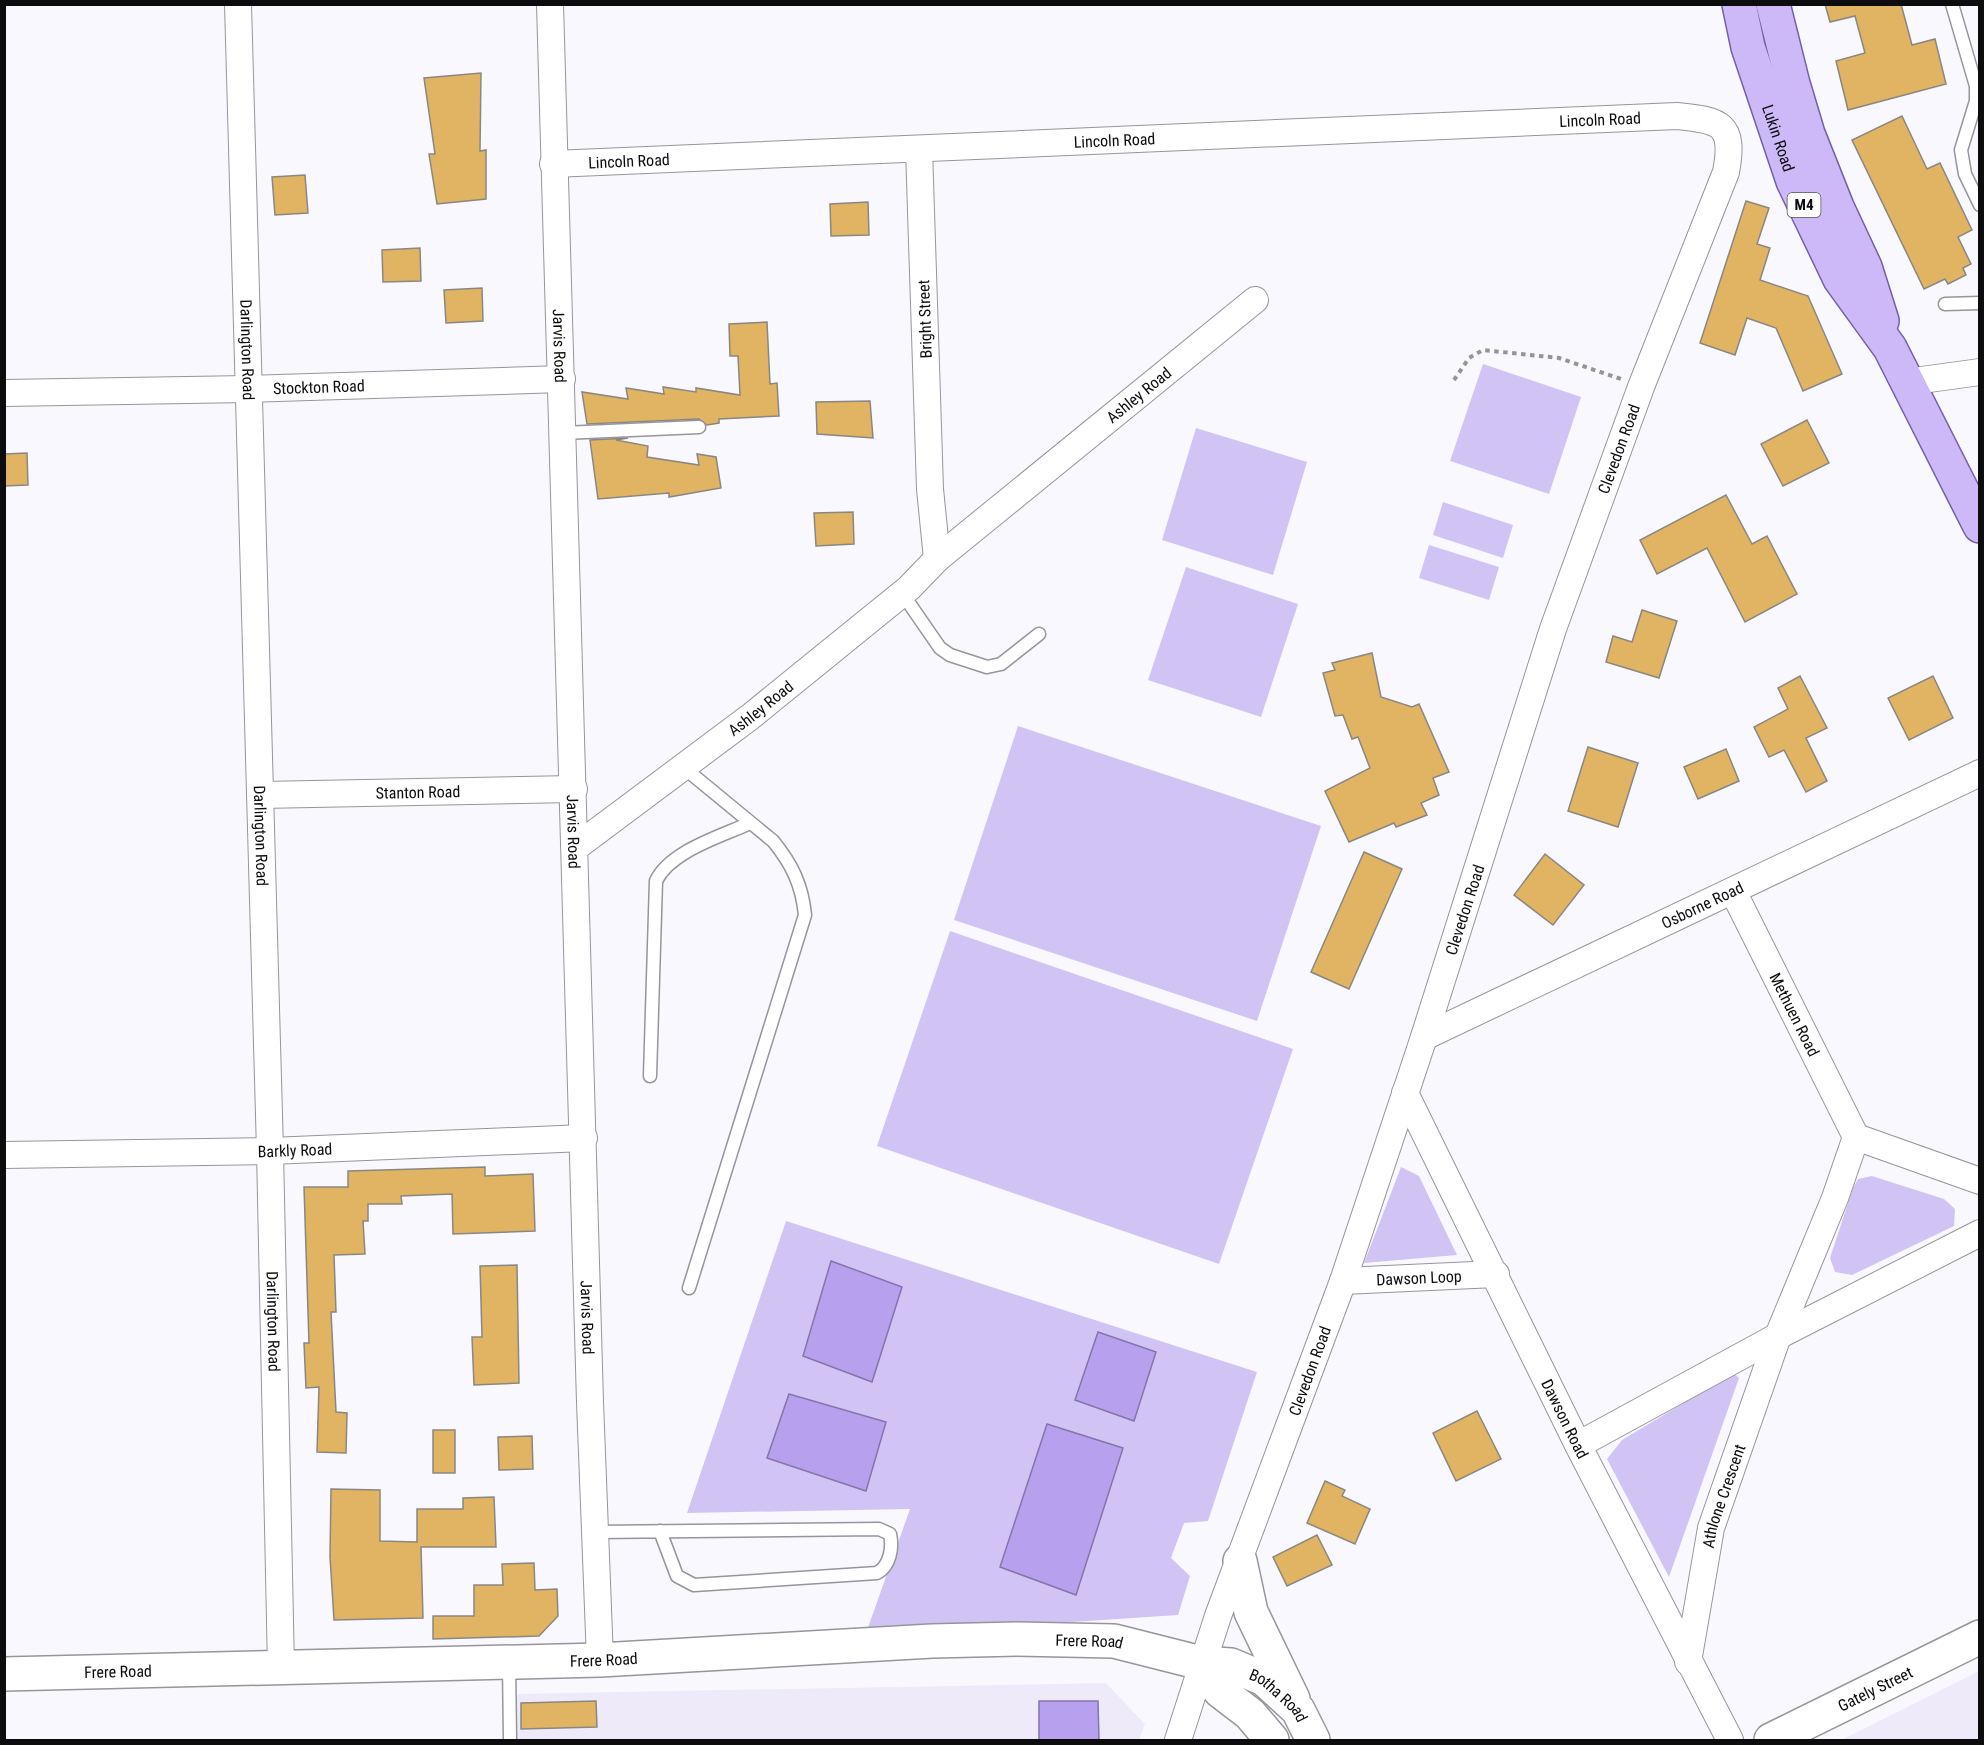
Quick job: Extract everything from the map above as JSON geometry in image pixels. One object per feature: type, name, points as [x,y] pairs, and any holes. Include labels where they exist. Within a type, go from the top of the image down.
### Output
[{"type":"main road","name":"Lukin Road","points":[[1739,4],[1748,47],[1792,181],[1840,279],[1890,348],[1980,526]]},
{"type":"main road","name":"Lukin Road","points":[[1777,20],[1808,134],[1836,207],[1865,267],[1890,348]]},
{"type":"street","name":"Darlington Road","points":[[238,4],[270,1151],[281,1668]]},
{"type":"street","name":"Jarvis Road","points":[[549,4],[600,1660]]},
{"type":"street","name":"Lincoln Road","points":[[553,164],[1677,116]]},
{"type":"street","name":"Clevedon Road","points":[[1178,1740],[1218,1673],[1240,1561],[1343,1281],[1424,1037],[1553,630],[1641,387],[1726,172],[1730,149],[1728,135],[1720,124],[1707,119],[1677,116]]},
{"type":"street","name":"Bright Street","points":[[919,149],[930,489],[937,559]]},
{"type":"street","name":"Ashley Road","points":[[576,847],[750,717],[902,593],[937,559],[1255,300]]},
{"type":"street","points":[[1907,382],[1980,372]]},
{"type":"street","name":"Stockton Road","points":[[4,393],[248,389],[562,379]]},
{"type":"street","name":"Osborne Road","points":[[1424,1037],[1980,773]]},
{"type":"street","name":"Stanton Road","points":[[260,795],[574,789]]},
{"type":"street","name":"Methuen Road","points":[[1733,891],[1856,1137]]},
{"type":"street","name":"Dawson Road","points":[[1405,1093],[1496,1274],[1578,1445],[1730,1740]]},
{"type":"street","points":[[1778,1336],[1835,1198],[1856,1137],[1980,1181]]},
{"type":"street","name":"Barkly Road","points":[[4,1155],[270,1151],[584,1138]]},
{"type":"street","points":[[1578,1445],[1778,1336],[1980,1233]]},
{"type":"street","name":"Dawson Loop","points":[[1343,1281],[1496,1274]]},
{"type":"street","name":"Athlone Crescent","points":[[1688,1662],[1711,1528],[1778,1336]]},
{"type":"street","points":[[1240,1561],[1251,1612],[1298,1710]]},
{"type":"street","name":"Gately Street","points":[[1771,1740],[1980,1637]]},
{"type":"street","name":"Frere Road","points":[[4,1674],[600,1660],[1017,1639],[1114,1641],[1218,1673]]},
{"type":"street","name":"Botha Road","points":[[1218,1673],[1264,1679],[1298,1710],[1313,1740]]},
{"type":"street","name":"Botha Road","points":[[1218,1673],[1272,1740]]},
{"type":"lane","points":[[1952,4],[1976,86],[1976,101],[1961,150],[1965,174],[1980,206]]},
{"type":"lane","points":[[1946,304],[1980,303]]},
{"type":"lane","points":[[563,433],[699,427]]},
{"type":"lane","points":[[902,593],[940,648],[950,655],[987,667],[1001,664],[1039,634]]},
{"type":"lane","points":[[683,767],[772,841],[793,868],[801,887],[806,915],[689,1288]]},
{"type":"lane","points":[[650,1076],[656,881],[662,869],[675,858],[750,823]]},
{"type":"lane","points":[[596,1532],[660,1531],[879,1528],[890,1534],[891,1541],[886,1565],[877,1573],[694,1585],[676,1576],[660,1531]]},
{"type":"lane","points":[[509,1663],[510,1740]]},
{"type":"path","points":[[1454,380],[1468,358],[1483,350],[1559,358],[1641,387]]},
{"type":"shaded area","points":[[1483,364],[1581,397],[1549,494],[1450,461]]},
{"type":"shaded area","points":[[1196,428],[1307,462],[1273,575],[1162,540]]},
{"type":"shaded area","points":[[1443,502],[1513,525],[1503,558],[1433,535]]},
{"type":"shaded area","points":[[1429,545],[1499,567],[1489,600],[1419,578]]},
{"type":"shaded area","points":[[1186,567],[1298,604],[1261,717],[1148,680]]},
{"type":"shaded area","points":[[1018,726],[1321,826],[1257,1021],[954,920]]},
{"type":"shaded area","points":[[950,931],[1293,1049],[1219,1264],[877,1146]]},
{"type":"shaded area","points":[[1401,1167],[1419,1176],[1457,1255],[1364,1263]]},
{"type":"shaded area","points":[[1872,1176],[1944,1199],[1955,1209],[1954,1226],[1852,1275],[1835,1272],[1830,1258],[1853,1188],[1858,1179]]},
{"type":"shaded area","points":[[786,1221],[1257,1372],[1208,1521],[1184,1523],[1171,1558],[1190,1576],[1178,1615],[865,1636],[910,1509],[687,1513]]},
{"type":"shaded area","points":[[831,1261],[902,1287],[872,1382],[803,1356]]},
{"type":"shaded area","points":[[1098,1332],[1156,1352],[1134,1421],[1075,1400]]},
{"type":"shaded area","points":[[1734,1373],[1739,1378],[1669,1577],[1607,1459],[1622,1440]]},
{"type":"shaded area","points":[[789,1394],[886,1422],[866,1491],[767,1458]]},
{"type":"shaded area","points":[[1047,1424],[1123,1448],[1076,1595],[1000,1567]]},
{"type":"shaded area","points":[[1979,1671],[1979,1740],[1841,1740]]},
{"type":"shaded area","points":[[1106,1683],[1145,1724],[1139,1740],[516,1740],[515,1694]]},
{"type":"shaded area","points":[[1039,1701],[1098,1701],[1099,1740],[1039,1740]]},
{"type":"building","points":[[1825,4],[1901,4],[1912,45],[1935,39],[1946,84],[1848,110],[1836,61],[1865,53],[1855,16],[1830,22]]},
{"type":"building","points":[[481,73],[480,151],[486,150],[486,199],[437,204],[429,154],[435,154],[424,78]]},
{"type":"building","points":[[1902,116],[1927,169],[1940,163],[1972,230],[1958,237],[1971,264],[1963,268],[1966,275],[1948,284],[1945,279],[1924,289],[1852,140]]},
{"type":"building","points":[[305,175],[308,213],[275,215],[272,177]]},
{"type":"building","points":[[1746,201],[1769,208],[1757,244],[1770,248],[1760,280],[1808,296],[1842,374],[1803,391],[1776,328],[1747,318],[1735,355],[1700,343]]},
{"type":"building","points":[[868,202],[869,235],[831,236],[830,204]]},
{"type":"building","points":[[420,248],[421,281],[383,282],[382,250]]},
{"type":"building","points":[[482,288],[483,321],[446,323],[444,290]]},
{"type":"building","points":[[767,322],[770,384],[777,383],[779,416],[719,419],[719,423],[707,425],[699,419],[587,424],[582,392],[628,399],[626,388],[664,394],[663,387],[696,392],[696,388],[740,395],[738,356],[730,356],[729,324]]},
{"type":"building","points":[[870,401],[873,438],[817,434],[816,402]]},
{"type":"building","points":[[1807,420],[1829,463],[1783,486],[1761,444]]},
{"type":"building","points":[[628,438],[616,440],[648,446],[647,457],[699,465],[697,454],[716,457],[721,488],[669,497],[669,493],[598,499],[590,440]]},
{"type":"building","points":[[27,453],[28,485],[4,486],[4,454]]},
{"type":"building","points":[[1726,495],[1752,544],[1767,536],[1797,594],[1745,622],[1707,548],[1657,574],[1640,540]]},
{"type":"building","points":[[853,512],[854,544],[816,546],[814,513]]},
{"type":"building","points":[[1642,610],[1677,621],[1659,678],[1606,662],[1613,636],[1632,642]]},
{"type":"building","points":[[1372,653],[1381,697],[1412,707],[1419,704],[1449,772],[1433,778],[1439,795],[1421,803],[1427,815],[1396,827],[1394,823],[1349,842],[1325,791],[1370,768],[1358,737],[1352,739],[1343,715],[1335,716],[1323,673],[1335,670],[1332,663]]},
{"type":"building","points":[[1800,676],[1827,728],[1806,738],[1827,781],[1806,792],[1784,750],[1769,757],[1754,727],[1788,709],[1778,688]]},
{"type":"building","points":[[1933,676],[1953,718],[1909,740],[1888,698]]},
{"type":"building","points":[[1588,747],[1638,763],[1618,827],[1568,811]]},
{"type":"building","points":[[1726,749],[1739,781],[1698,799],[1684,767]]},
{"type":"building","points":[[1364,852],[1402,869],[1349,989],[1311,972]]},
{"type":"building","points":[[1545,854],[1584,885],[1553,925],[1514,895]]},
{"type":"building","points":[[485,1167],[485,1176],[533,1174],[535,1231],[453,1234],[452,1194],[401,1196],[402,1204],[368,1204],[368,1221],[363,1221],[365,1254],[334,1255],[336,1312],[331,1312],[336,1412],[347,1413],[346,1453],[317,1452],[319,1387],[306,1388],[304,1343],[309,1343],[304,1187],[348,1187],[348,1171]]},
{"type":"building","points":[[517,1265],[519,1383],[474,1385],[472,1337],[482,1337],[480,1266]]},
{"type":"building","points":[[1477,1411],[1501,1459],[1456,1481],[1433,1433]]},
{"type":"building","points":[[433,1430],[455,1430],[455,1473],[433,1473]]},
{"type":"building","points":[[532,1436],[533,1469],[499,1470],[498,1437]]},
{"type":"building","points":[[1325,1481],[1345,1490],[1342,1496],[1370,1509],[1355,1544],[1307,1523]]},
{"type":"building","points":[[331,1489],[380,1490],[380,1541],[417,1542],[417,1509],[463,1509],[463,1498],[494,1497],[496,1547],[421,1547],[423,1618],[334,1620],[330,1557]]},
{"type":"building","points":[[1317,1535],[1332,1565],[1287,1586],[1273,1557]]},
{"type":"building","points":[[534,1563],[535,1590],[557,1589],[558,1616],[539,1636],[433,1639],[433,1616],[474,1616],[474,1585],[503,1585],[502,1564]]},
{"type":"building","points":[[596,1701],[597,1727],[521,1729],[521,1703]]}]
